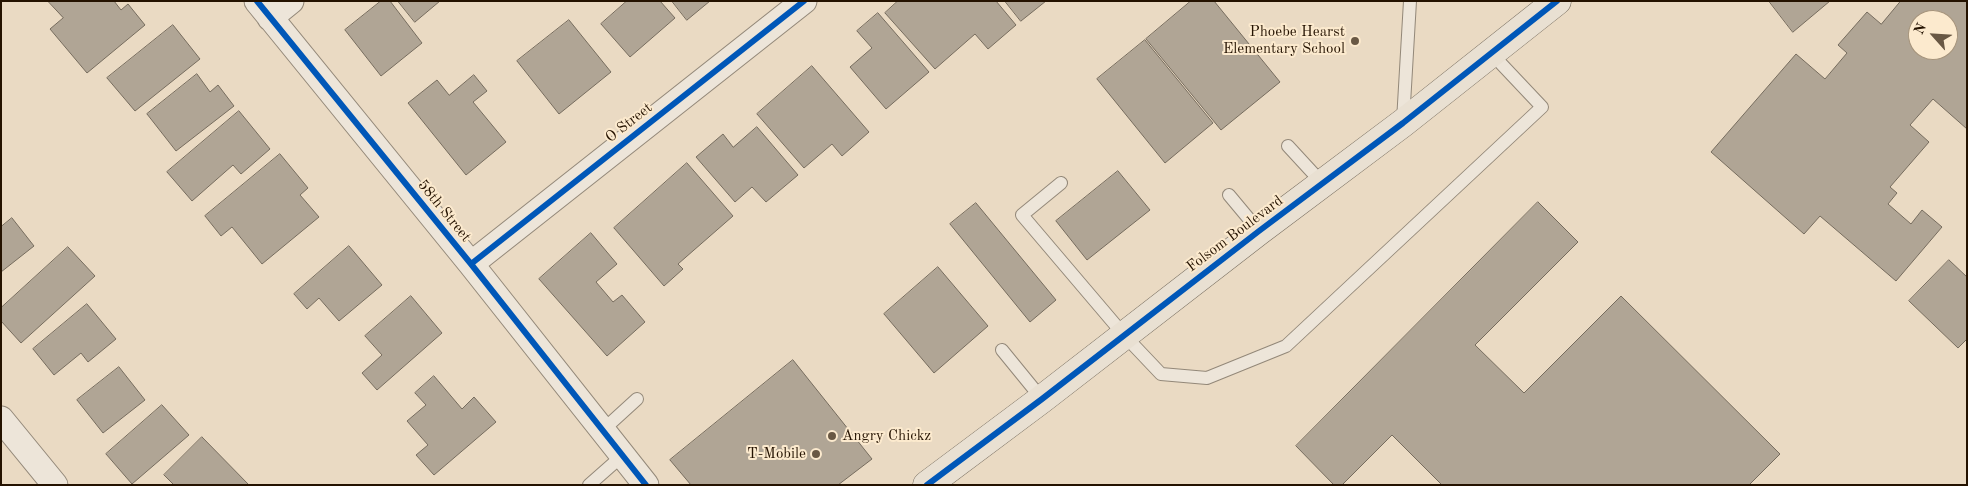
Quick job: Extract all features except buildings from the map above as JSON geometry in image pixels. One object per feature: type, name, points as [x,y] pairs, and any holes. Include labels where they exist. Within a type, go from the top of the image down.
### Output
[{"type":"main road","name":"Folsom Boulevard","points":[[927,485],[1403,123],[1557,1]]},
{"type":"street","points":[[263,9],[290,1]]},
{"type":"street","name":"O Street","points":[[471,264],[804,1]]},
{"type":"street","name":"58th Street","points":[[263,9],[471,264],[646,485]]},
{"type":"street","points":[[1,419],[55,485]]},
{"type":"lane","points":[[1403,123],[1410,1]]},
{"type":"lane","points":[[1062,183],[1022,215],[1124,335],[1161,374],[1208,378],[1286,346],[1542,107],[1491,53]]},
{"type":"lane","points":[[1288,146],[1323,184]]},
{"type":"lane","points":[[1229,195],[1259,231]]},
{"type":"lane","points":[[1002,350],[1042,399]]},
{"type":"lane","points":[[603,430],[637,400]]},
{"type":"lane","points":[[589,485],[622,455]]},
{"type":"cycle path","points":[[257,1],[471,264],[646,485]]},
{"type":"cycle path","points":[[471,264],[804,1]]},
{"type":"cycle path","points":[[927,485],[1403,123],[1557,1]]},
{"type":"place","name":"Phoebe Hearst Elementary School","points":[[1355,41]]},
{"type":"place","name":"Angry Chickz","points":[[832,436]]},
{"type":"place","name":"T-Mobile","points":[[816,454]]}]
